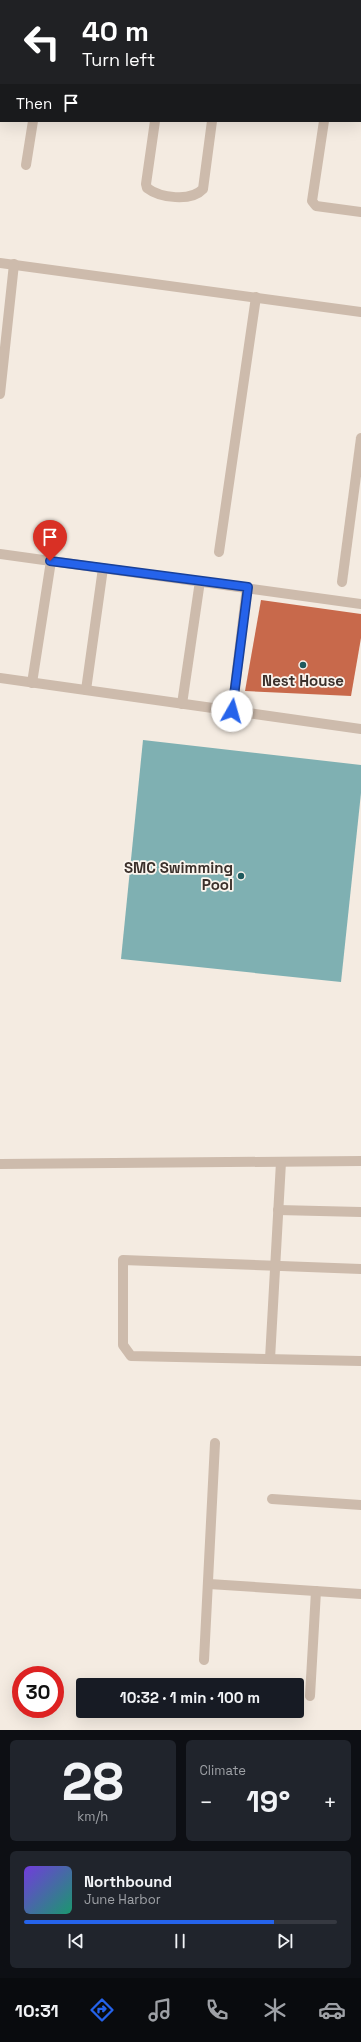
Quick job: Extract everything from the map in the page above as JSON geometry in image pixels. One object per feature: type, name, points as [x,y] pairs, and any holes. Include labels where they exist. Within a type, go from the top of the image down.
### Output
[{"type":"street","points":[[26,165],[33,122]]},
{"type":"street","points":[[155,122],[146,184],[147,188],[159,194],[189,197],[199,194],[203,189],[212,122]]},
{"type":"street","points":[[324,122],[312,201],[316,206],[361,212]]},
{"type":"street","points":[[0,262],[361,312]]},
{"type":"street","points":[[0,394],[14,264]]},
{"type":"street","points":[[219,552],[256,297]]},
{"type":"street","points":[[342,582],[361,438]]},
{"type":"street","points":[[0,554],[248,587],[361,604]]},
{"type":"street","points":[[32,683],[50,561]]},
{"type":"street","points":[[86,690],[103,568]]},
{"type":"street","points":[[182,704],[200,581]]},
{"type":"street","points":[[232,711],[248,587]]},
{"type":"street","points":[[0,678],[361,729],[361,725]]},
{"type":"street","points":[[0,1164],[361,1161]]},
{"type":"street","points":[[270,1359],[281,1162]]},
{"type":"street","points":[[278,1210],[361,1212]]},
{"type":"street","points":[[361,1269],[123,1260],[123,1345],[131,1356],[361,1361]]},
{"type":"street","points":[[204,1660],[215,1442]]},
{"type":"street","points":[[272,1499],[361,1505]]},
{"type":"street","points":[[209,1584],[361,1594]]},
{"type":"street","points":[[310,1696],[316,1591]]},
{"type":"water","name":"SMC Swimming Pool","points":[[143,740],[361,765],[361,793],[341,982],[121,959]]},
{"type":"building","name":"Nest House","points":[[261,600],[361,614],[361,638],[351,696],[245,691]]},
{"type":"place","name":"Nest House","points":[[303,665]]},
{"type":"place","name":"SMC Swimming Pool","points":[[241,876]]},
{"type":"route","points":[[50,561],[248,587],[232,711]]}]
